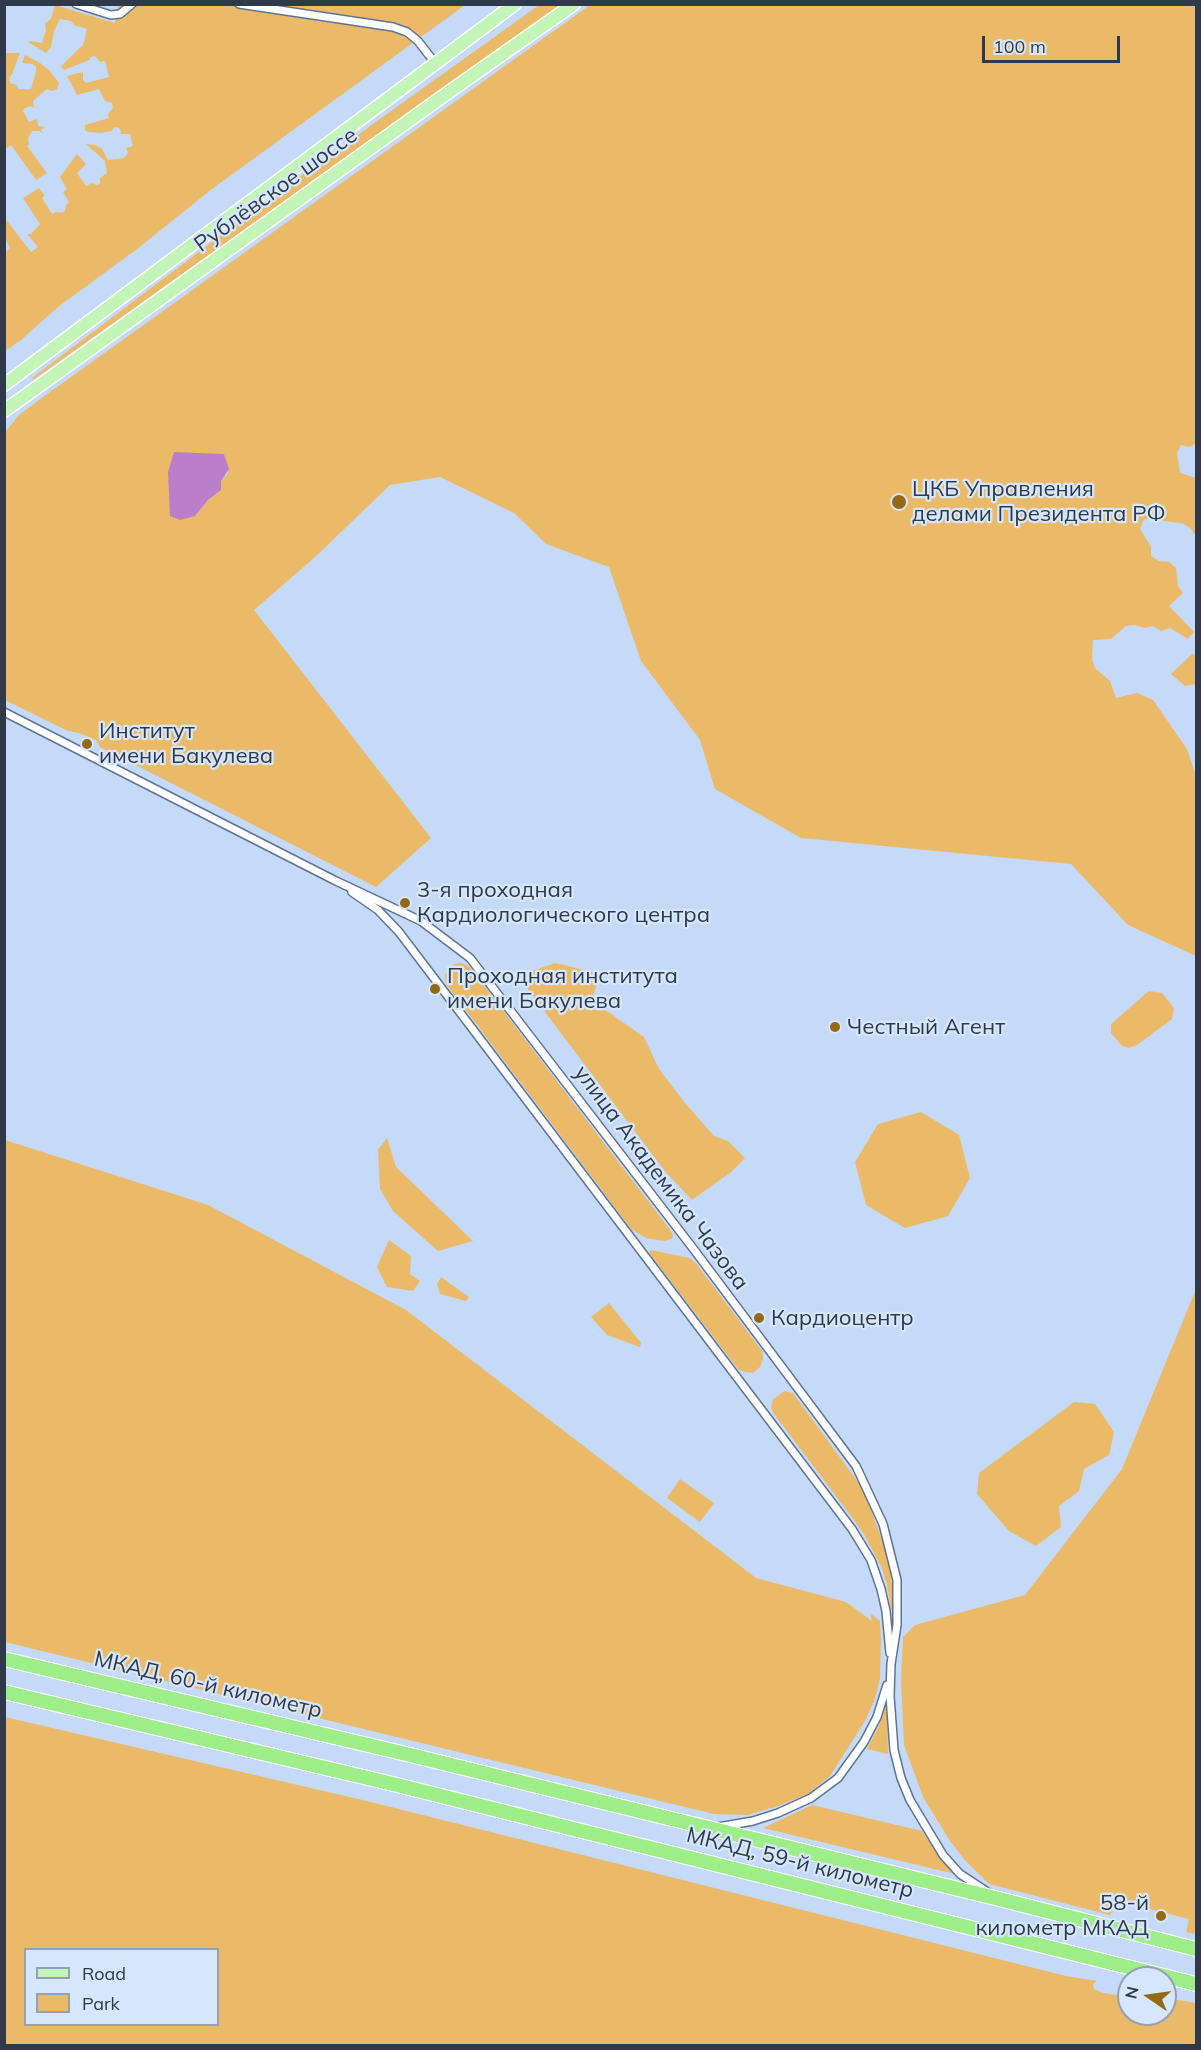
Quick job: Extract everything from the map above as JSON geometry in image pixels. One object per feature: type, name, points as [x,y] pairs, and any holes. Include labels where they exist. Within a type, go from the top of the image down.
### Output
[{"type":"highway","name":"МКАД, 60-й километр","points":[[4,1659],[402,1752]]},
{"type":"highway","name":"МКАД, 59-й километр","points":[[4,1692],[393,1784],[1197,1984]]},
{"type":"highway","name":"МКАД, 59-й километр","points":[[402,1752],[1197,1949]]},
{"type":"main road","name":"Рублёвское шоссе","points":[[4,385],[515,4]]},
{"type":"main road","name":"Рублёвское шоссе","points":[[4,411],[574,4]]},
{"type":"street","points":[[76,4],[111,15],[120,14],[132,4]]},
{"type":"street","points":[[239,4],[393,27],[407,32],[418,41],[435,63]]},
{"type":"street","name":"улица Академика Чазова","points":[[4,712],[336,881],[421,921],[470,958],[692,1247],[856,1466],[883,1524],[897,1580],[897,1625],[891,1664]]},
{"type":"street","name":"улица Академика Чазова","points":[[336,881],[378,910],[399,932],[852,1529],[871,1560],[886,1611],[891,1664],[891,1720],[894,1750],[901,1778],[910,1800],[944,1855],[960,1874],[995,1898]]},
{"type":"street","name":"улица Академика Чазова","points":[[708,1828],[753,1821],[778,1813],[811,1798],[838,1778],[864,1743],[877,1717],[891,1674]]},
{"type":"green space","points":[[55,5],[115,23],[118,6],[115,5],[465,5],[212,189],[137,249],[58,307],[5,351],[5,252],[10,248],[5,238],[4,217],[31,252],[38,247],[27,234],[31,234],[40,224],[23,198],[39,188],[52,214],[61,213],[65,211],[69,202],[63,192],[67,189],[60,177],[77,154],[86,164],[77,173],[86,186],[92,183],[97,185],[100,183],[100,178],[107,173],[105,161],[86,144],[102,149],[108,160],[124,158],[128,153],[126,148],[133,146],[130,134],[121,134],[117,127],[112,131],[101,133],[85,130],[85,125],[109,118],[108,114],[113,108],[112,103],[105,101],[99,89],[77,95],[67,76],[83,72],[83,80],[86,83],[109,77],[105,61],[100,62],[95,56],[64,70],[61,66],[83,45],[87,29],[74,25],[71,21],[60,19],[54,31],[51,47],[46,53],[28,42],[42,43],[46,30],[45,23],[51,19]]},
{"type":"green space","points":[[539,5],[561,5],[33,380],[32,378],[274,195]]},
{"type":"green space","points":[[590,5],[1196,5],[1196,443],[1190,447],[1181,445],[1177,453],[1180,473],[1196,478],[1196,536],[1182,523],[1144,519],[1140,529],[1151,547],[1151,556],[1159,561],[1169,562],[1176,568],[1178,586],[1183,593],[1169,606],[1194,632],[1188,639],[1170,628],[1161,631],[1153,626],[1144,628],[1135,625],[1126,626],[1111,639],[1093,640],[1092,659],[1095,668],[1110,681],[1116,698],[1137,693],[1153,700],[1187,749],[1196,776],[1196,956],[1128,925],[1071,864],[801,838],[715,789],[700,740],[641,661],[609,567],[546,544],[514,513],[440,477],[390,485],[314,558],[254,610],[431,838],[376,887],[100,747],[96,740],[68,731],[5,700],[5,432],[19,415]],"holes":[[[214,454],[224,454],[228,473],[221,481],[221,490],[208,500],[195,516]]]},
{"type":"green space","points":[[5,53],[20,53],[9,78],[10,83],[17,85],[18,89],[31,89],[36,72],[33,64],[22,63],[25,55],[49,70],[59,83],[57,89],[52,91],[47,89],[33,101],[34,108],[31,106],[23,111],[29,122],[37,119],[38,126],[45,127],[41,130],[44,133],[32,131],[28,138],[27,146],[47,173],[36,180],[11,145],[5,149]]},
{"type":"green space","points":[[1192,654],[1196,655],[1196,688],[1194,684],[1185,686],[1171,674]]},
{"type":"green space","points":[[462,963],[470,967],[671,1231],[672,1239],[664,1241],[646,1238],[632,1230],[446,984],[445,975],[449,968],[454,964]]},
{"type":"green space","points":[[555,963],[601,974],[591,1000],[644,1037],[659,1069],[685,1103],[714,1136],[728,1141],[745,1158],[731,1172],[692,1200],[664,1170],[518,976]]},
{"type":"green space","points":[[1149,991],[1162,993],[1174,1008],[1172,1019],[1137,1045],[1129,1048],[1122,1046],[1111,1033],[1111,1024]]},
{"type":"green space","points":[[921,1112],[959,1135],[970,1178],[948,1216],[905,1228],[866,1205],[855,1162],[878,1124]]},
{"type":"green space","points":[[387,1138],[396,1167],[473,1241],[438,1251],[393,1211],[380,1189],[378,1150]]},
{"type":"green space","points":[[5,1140],[208,1205],[406,1310],[756,1578],[846,1602],[872,1621],[870,1613],[880,1621],[880,1678],[875,1699],[865,1721],[830,1776],[808,1794],[778,1806],[748,1815],[714,1814],[5,1642]]},
{"type":"green space","points":[[389,1240],[411,1256],[410,1274],[420,1281],[413,1291],[387,1287],[377,1267]]},
{"type":"green space","points":[[651,1250],[689,1258],[695,1262],[762,1351],[763,1359],[760,1367],[753,1373],[738,1369],[649,1253]]},
{"type":"green space","points":[[441,1277],[469,1297],[466,1301],[440,1294],[437,1284]]},
{"type":"green space","points":[[1196,1289],[1196,1934],[1186,1932],[1189,1919],[1122,1902],[1119,1902],[1110,1915],[989,1884],[950,1841],[923,1797],[904,1745],[901,1681],[903,1637],[915,1625],[1025,1595],[1122,1469]]},
{"type":"green space","points":[[609,1303],[641,1343],[640,1347],[607,1335],[591,1317]]},
{"type":"green space","points":[[785,1391],[793,1393],[858,1482],[867,1499],[887,1554],[894,1608],[891,1610],[882,1568],[865,1536],[771,1408],[773,1399]]},
{"type":"green space","points":[[1074,1402],[1095,1404],[1114,1432],[1109,1455],[1084,1469],[1079,1491],[1059,1506],[1061,1527],[1036,1546],[1009,1531],[977,1494],[979,1473]]},
{"type":"green space","points":[[680,1479],[714,1503],[700,1522],[667,1498]]},
{"type":"green space","points":[[885,1704],[887,1705],[888,1754],[867,1749],[879,1726]]},
{"type":"green space","points":[[5,1717],[371,1802],[1066,1976],[1097,1981],[1093,1984],[1094,1989],[1117,1995],[1117,2026],[1177,2026],[1177,2000],[1196,2003],[1196,2045],[5,2045]]},
{"type":"green space","points":[[812,1805],[922,1831],[955,1874],[763,1828]]},
{"type":"shaded area","points":[[174,452],[224,454],[229,469],[221,481],[221,490],[208,500],[195,516],[180,520],[170,516],[168,472]]},
{"type":"place","name":"ЦКБ Управления делами Президента РФ","points":[[899,502]]},
{"type":"place","name":"Институт имени Бакулева","points":[[87,744]]},
{"type":"place","name":"3-я проходная Кардиологического центра","points":[[405,903]]},
{"type":"place","name":"Проходная института имени Бакулева","points":[[435,989]]},
{"type":"place","name":"Честный Агент","points":[[835,1027]]},
{"type":"place","name":"Кардиоцентр","points":[[759,1318]]},
{"type":"place","name":"58-й километр МКАД","points":[[1161,1916]]}]
